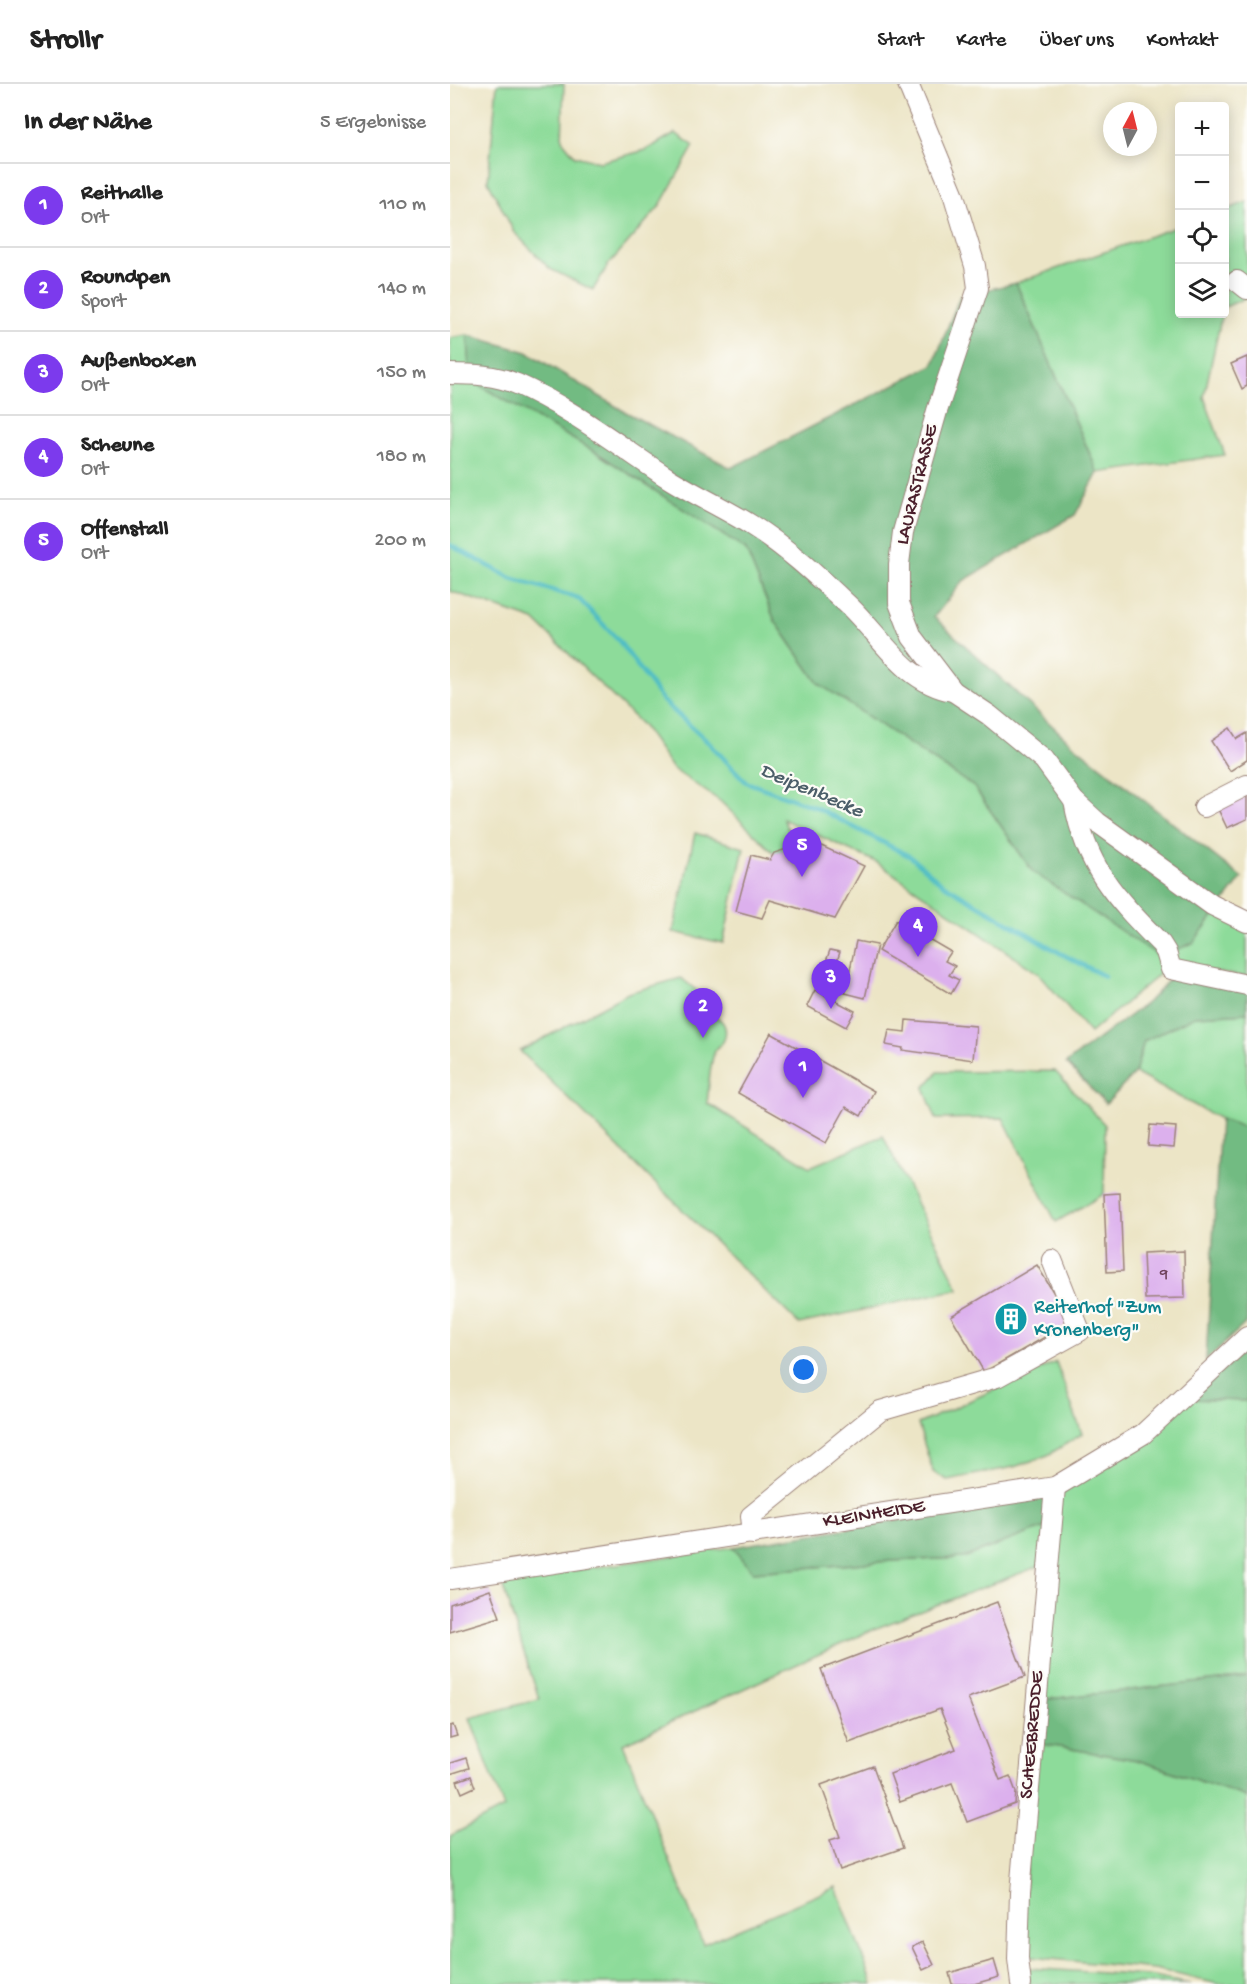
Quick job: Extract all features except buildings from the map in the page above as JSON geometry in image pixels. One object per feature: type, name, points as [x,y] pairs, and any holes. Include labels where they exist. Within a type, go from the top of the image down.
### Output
[{"type":"street","name":"LAURASTRASSE","points":[[908,84],[956,203],[975,266],[978,288],[934,420],[903,531],[899,564],[899,603],[912,637],[953,690],[989,715],[1044,760],[1074,801],[1097,822],[1212,905],[1247,922]]},
{"type":"street","points":[[450,374],[489,376],[516,384],[560,407],[704,500],[752,525],[848,604],[903,664],[920,679],[938,688],[953,690]]},
{"type":"street","points":[[1204,807],[1247,785]]},
{"type":"street","points":[[1074,801],[1080,835],[1094,862],[1116,897],[1161,944],[1171,969],[1247,986]]},
{"type":"street","points":[[753,1534],[751,1516],[880,1411],[997,1377],[1080,1331],[1052,1260]]},
{"type":"street","name":"KLEINHEIDE","points":[[450,1579],[1055,1487],[1143,1434],[1247,1337]]},
{"type":"street","name":"SCHEEBREDDE","points":[[1021,1984],[1018,1959],[1020,1893],[1055,1487]]},
{"type":"green space","points":[[497,84],[564,84],[562,140],[575,156],[600,162],[646,150],[675,133],[694,146],[659,207],[608,265],[593,290],[550,269],[514,232],[488,181]]},
{"type":"green space","points":[[1247,202],[1247,297],[1229,305],[1229,210]]},
{"type":"green space","points":[[1175,227],[1175,318],[1221,318],[1204,397],[1225,455],[1098,473],[1016,283]]},
{"type":"green space","points":[[1016,283],[1098,473],[1075,515],[963,581],[934,617],[1070,742],[1242,878],[1193,943],[1160,957],[1033,872],[974,787],[818,683],[775,621],[746,550],[597,453],[470,380],[468,335],[527,352],[622,410],[731,468],[933,365],[960,296]]},
{"type":"green space","points":[[468,335],[471,380],[497,383],[746,550],[775,621],[818,683],[974,787],[1033,872],[1215,913],[1247,926],[1247,977],[1165,965],[1157,976],[1090,1033],[1039,974],[876,862],[783,819],[796,846],[774,853],[720,801],[673,769],[642,725],[534,620],[450,591],[450,338]]},
{"type":"green space","points":[[695,833],[744,848],[723,943],[673,932]]},
{"type":"green space","points":[[1175,973],[1247,987],[1247,1013],[1195,1016],[1144,1041],[1135,1073],[1106,1104],[1066,1063],[1148,1002]]},
{"type":"green space","points":[[681,978],[715,1005],[697,1012],[714,1016],[725,1027],[724,1040],[715,1051],[712,1063],[707,1103],[810,1167],[883,1136],[959,1289],[799,1324],[520,1051],[628,993]]},
{"type":"green space","points":[[1247,1013],[1247,1128],[1220,1119],[1135,1073],[1143,1041],[1195,1016]]},
{"type":"green space","points":[[1055,1071],[1105,1125],[1104,1194],[1056,1222],[1003,1118],[936,1119],[924,1088],[938,1072]]},
{"type":"green space","points":[[1220,1119],[1247,1128],[1247,1322],[1206,1360]]},
{"type":"green space","points":[[1247,1348],[1247,1401],[1191,1399]]},
{"type":"green space","points":[[1056,1362],[1082,1434],[1048,1455],[1014,1467],[947,1480],[933,1472],[918,1424]]},
{"type":"green space","points":[[1190,1399],[1247,1401],[1247,1677],[1040,1700],[1059,1490]]},
{"type":"green space","points":[[1047,1496],[1045,1527],[963,1558],[890,1561],[753,1572],[733,1547]]},
{"type":"green space","points":[[1045,1527],[1042,1565],[874,1629],[623,1744],[703,1944],[836,1887],[873,1984],[450,1984],[450,1836],[504,1808],[470,1718],[539,1699],[501,1581],[733,1547],[753,1572],[890,1561],[963,1558]]},
{"type":"green space","points":[[1247,1677],[1247,1797],[1137,1760],[1035,1743],[1040,1700]]},
{"type":"green space","points":[[1035,1743],[1138,1760],[1247,1797],[1247,1984],[1218,1984],[1155,1969],[1020,1956]]},
{"type":"green space","points":[[1027,1968],[1148,1976],[1190,1984],[1029,1984]]},
{"type":"waterway","name":"Deipenbecke","points":[[450,545],[511,578],[578,598],[619,641],[663,701],[709,743],[746,782],[817,808],[911,857],[941,883],[1060,953],[1104,976]]},
{"type":"place","name":"Offenstall","points":[[802,877]]},
{"type":"place","name":"Scheune","points":[[918,957]]},
{"type":"place","name":"Außenboxen","points":[[831,1009]]},
{"type":"place","name":"Roundpen","points":[[703,1038]]},
{"type":"place","name":"Reithalle","points":[[803,1098]]},
{"type":"place","name":"Reiterhof \"Zum Kronenberg\"","points":[[1011,1319]]}]
